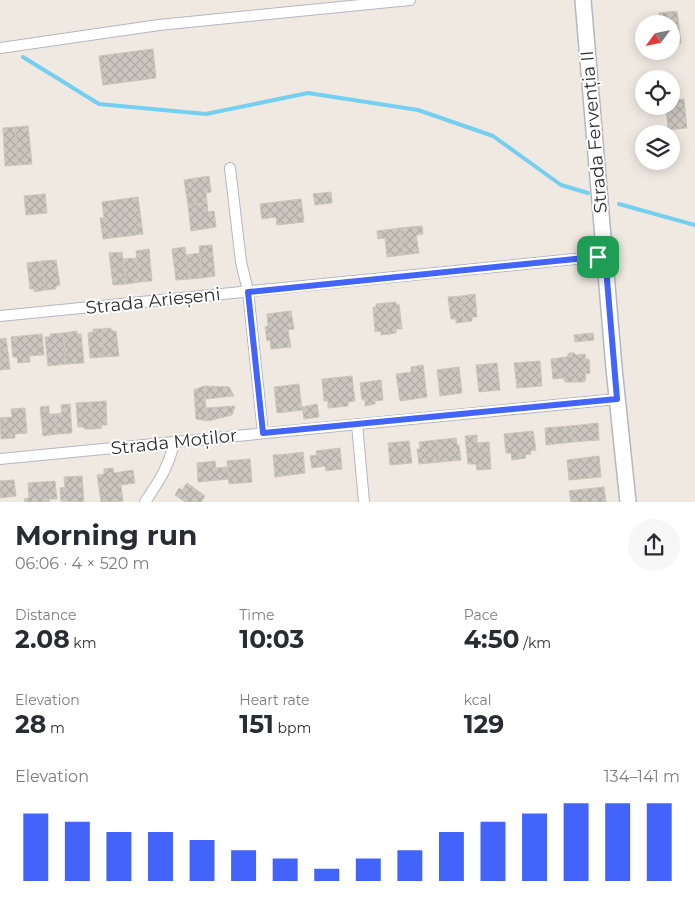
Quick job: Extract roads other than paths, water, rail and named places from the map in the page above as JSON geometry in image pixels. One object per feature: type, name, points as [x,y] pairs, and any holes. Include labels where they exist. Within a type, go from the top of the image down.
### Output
[{"type":"street","points":[[0,48],[159,25],[410,0]]},
{"type":"street","name":"Strada Fervenția II","points":[[583,0],[617,399],[628,502]]},
{"type":"street","points":[[230,168],[241,262],[248,292],[263,433]]},
{"type":"street","name":"Strada Arieșeni","points":[[0,316],[605,256]]},
{"type":"street","name":"Strada Moților","points":[[0,459],[617,399]]},
{"type":"street","points":[[357,424],[364,502]]},
{"type":"street","points":[[145,502],[165,474],[174,442]]},
{"type":"waterway","points":[[23,57],[99,104],[206,114],[308,93],[418,110],[493,136],[561,185],[588,193]]},
{"type":"waterway","points":[[619,204],[695,225]]}]
